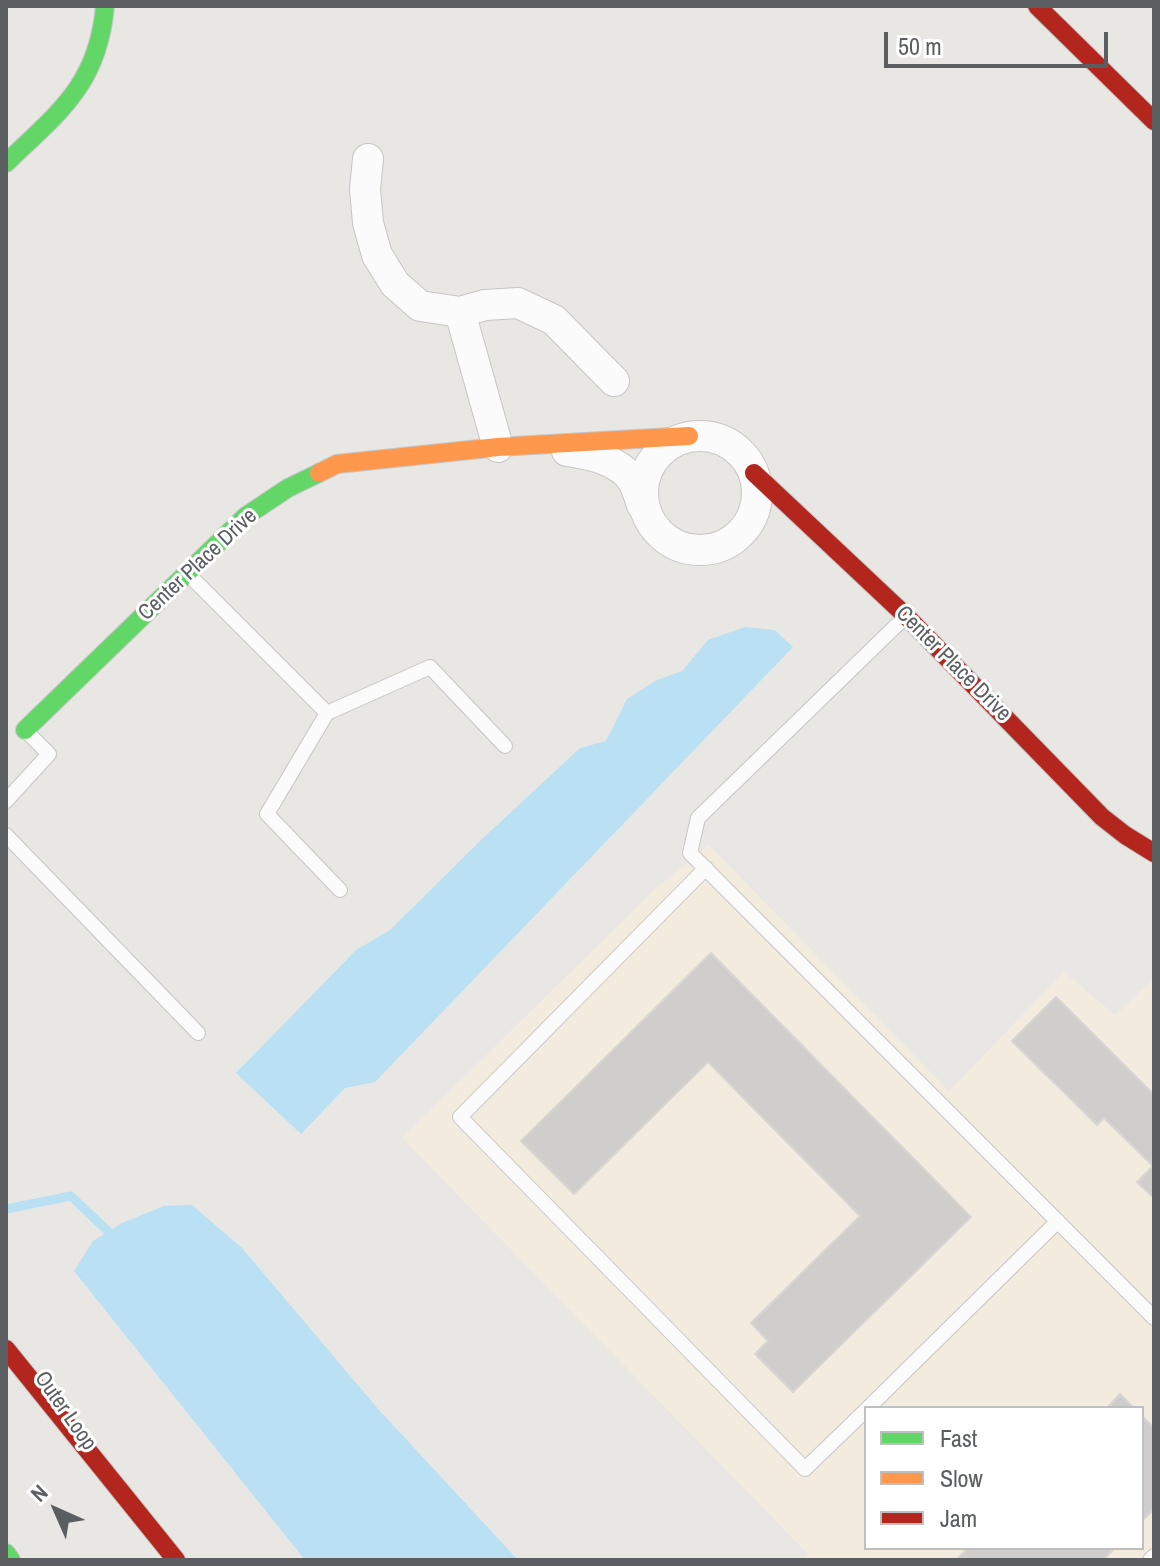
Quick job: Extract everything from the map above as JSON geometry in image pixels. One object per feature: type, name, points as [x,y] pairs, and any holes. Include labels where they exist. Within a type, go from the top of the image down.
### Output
[{"type":"main road","points":[[6,163],[72,97],[90,69],[100,44],[105,6]]},
{"type":"main road","points":[[1037,6],[1154,121]]},
{"type":"main road","name":"Center Place Drive","points":[[25,730],[246,516],[288,488],[337,464],[498,447],[689,436]]},
{"type":"main road","name":"Center Place Drive","points":[[754,473],[906,616],[1102,817],[1154,853]]},
{"type":"main road","points":[[6,1349],[176,1560]]},
{"type":"main road","name":"Outer Loop","points":[[6,1368],[51,1432]]},
{"type":"main road","points":[[6,1553],[11,1560]]},
{"type":"street","points":[[368,159],[365,189],[368,223],[377,255],[395,284],[420,306],[460,312],[485,305],[518,303],[554,320],[614,381]]},
{"type":"street","points":[[460,312],[498,447]]},
{"type":"street","points":[[646,514],[642,494],[645,474],[655,457],[670,444],[689,436]]},
{"type":"street","name":"Center Place Drive","points":[[531,445],[591,455],[618,467],[632,479],[656,531],[672,544],[690,550],[710,550],[729,543],[745,530],[754,512],[757,492],[754,473],[746,459],[720,439],[689,436]]},
{"type":"lane","points":[[187,573],[327,713]]},
{"type":"lane","points":[[906,616],[698,818],[690,853],[1154,1318]]},
{"type":"lane","points":[[340,890],[267,814],[327,713],[430,667],[505,746]]},
{"type":"lane","points":[[6,801],[49,754],[25,730]]},
{"type":"lane","points":[[6,835],[198,1033]]},
{"type":"lane","points":[[706,868],[460,1117],[805,1469],[864,1412]]},
{"type":"lane","points":[[870,1406],[1058,1221]]},
{"type":"shaded area","points":[[709,845],[949,1091],[1064,972],[1115,1015],[1154,979],[1154,1560],[803,1560],[808,1554],[402,1138],[653,891]]},
{"type":"water","points":[[745,627],[775,630],[793,647],[375,1082],[345,1088],[301,1134],[236,1073],[356,950],[390,930],[580,748],[606,741],[627,699],[657,680],[682,671],[708,640]]},
{"type":"water","points":[[192,1205],[242,1248],[379,1410],[518,1560],[305,1560],[74,1271],[93,1241],[122,1223],[164,1206]]},
{"type":"building","points":[[711,953],[971,1217],[793,1392],[755,1354],[768,1341],[751,1323],[860,1216],[708,1062],[574,1194],[521,1141]]},
{"type":"building","points":[[1056,997],[1154,1095],[1154,1198],[1137,1182],[1153,1166],[1104,1118],[1097,1125],[1012,1041]]},
{"type":"building","points":[[1120,1394],[1132,1406],[1109,1406]]},
{"type":"building","points":[[1144,1418],[1154,1428],[1154,1509],[1144,1519]]},
{"type":"building","points":[[966,1550],[1113,1550],[1103,1560],[956,1560]]},
{"type":"waterway","points":[[6,1209],[71,1196],[117,1240]]},
{"type":"traffic: fast","points":[[6,163],[59,112],[85,77],[101,33],[105,6]]},
{"type":"traffic: fast","points":[[25,730],[246,516],[288,488],[319,473]]},
{"type":"traffic: fast","points":[[6,1553],[11,1560]]},
{"type":"traffic: slow","points":[[319,473],[337,464],[498,447],[689,436]]},
{"type":"traffic: jam","points":[[1037,6],[1154,121]]},
{"type":"traffic: jam","points":[[754,473],[906,616],[1102,817],[1154,853]]},
{"type":"traffic: jam","points":[[6,1349],[176,1560]]}]
